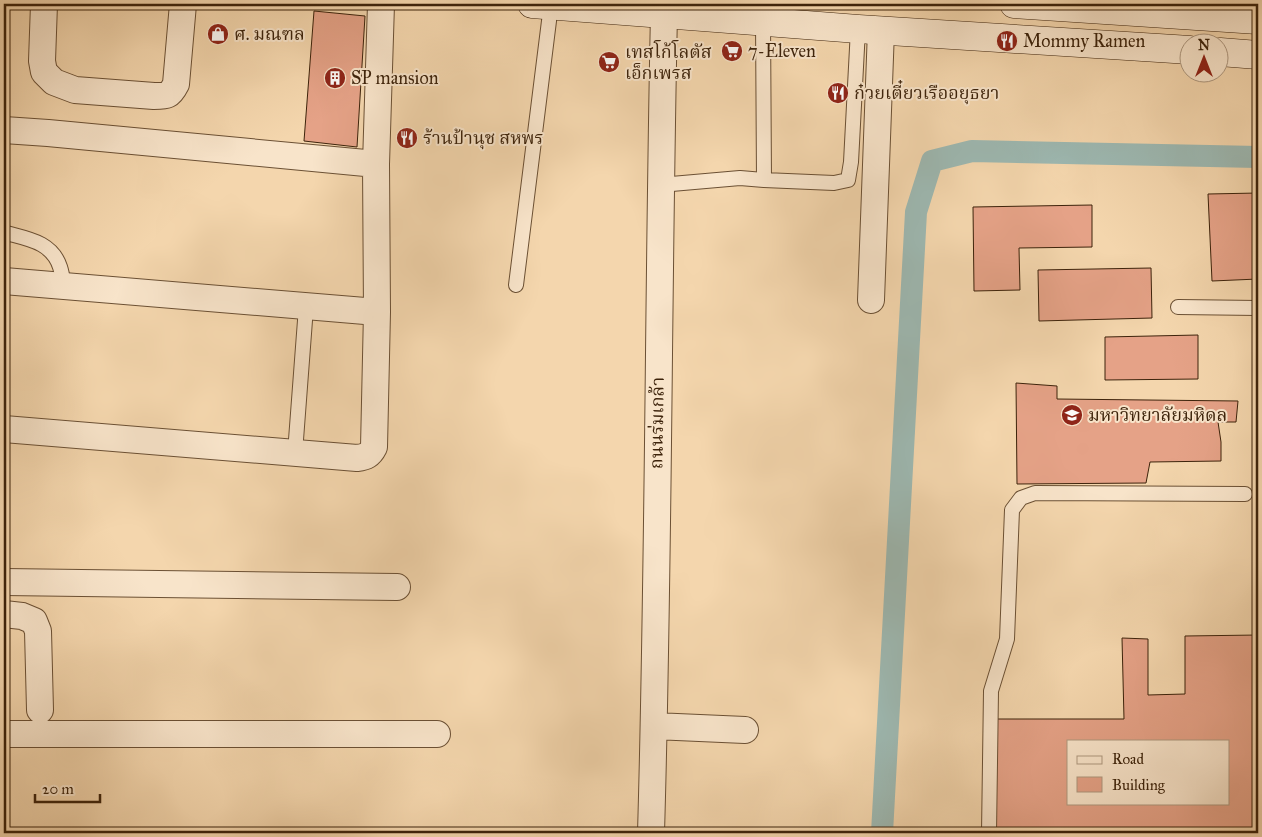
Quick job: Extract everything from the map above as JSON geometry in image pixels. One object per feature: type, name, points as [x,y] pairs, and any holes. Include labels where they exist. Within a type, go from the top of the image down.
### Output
[{"type":"main road","points":[[541,4],[869,29],[1180,49]]},
{"type":"main road","points":[[1014,4],[1141,8],[1258,20]]},
{"type":"main road","points":[[1230,53],[1258,55]]},
{"type":"street","points":[[44,4],[42,61],[44,72],[54,82],[75,90],[154,96],[166,96],[172,92],[176,84],[183,4]]},
{"type":"street","points":[[4,430],[357,458],[370,454],[374,447],[377,312],[376,164],[381,4]]},
{"type":"street","name":"ถนนร่มเกล้า","points":[[651,833],[664,14]]},
{"type":"street","points":[[869,29],[871,300]]},
{"type":"street","points":[[4,130],[376,164]]},
{"type":"street","points":[[4,281],[377,312]]},
{"type":"street","points":[[4,582],[397,587]]},
{"type":"street","points":[[4,614],[22,616],[34,620],[38,631],[40,710]]},
{"type":"street","points":[[654,726],[745,730]]},
{"type":"street","points":[[4,734],[437,734]]},
{"type":"lane","points":[[516,285],[541,4]]},
{"type":"lane","points":[[763,21],[764,180]]},
{"type":"lane","points":[[660,185],[740,178],[834,183],[848,180],[869,29]]},
{"type":"lane","points":[[6,233],[41,243],[53,253],[60,266],[64,286]]},
{"type":"lane","points":[[295,453],[306,306]]},
{"type":"lane","points":[[1178,307],[1258,308]]},
{"type":"lane","points":[[989,833],[991,691],[1007,639],[1012,510],[1021,498],[1036,493],[1245,494]]},
{"type":"building","name":"SP mansion","points":[[314,11],[365,16],[357,147],[304,141]]},
{"type":"building","points":[[1258,193],[1258,279],[1212,281],[1208,194]]},
{"type":"building","points":[[1092,205],[1092,247],[1019,248],[1020,290],[974,291],[973,207]]},
{"type":"building","points":[[1151,268],[1152,318],[1039,321],[1038,270]]},
{"type":"building","points":[[1198,335],[1198,379],[1105,380],[1105,337]]},
{"type":"building","points":[[1016,383],[1057,386],[1057,399],[1238,401],[1236,422],[1218,422],[1221,461],[1150,462],[1146,483],[1017,484]]},
{"type":"building","points":[[1258,635],[1258,833],[994,833],[996,719],[1124,719],[1122,638],[1148,639],[1148,695],[1185,694],[1185,636]]},
{"type":"waterway","points":[[882,833],[916,212],[932,161],[972,151],[1258,157]]},
{"type":"place","name":"ศ. มณฑล","points":[[218,34]]},
{"type":"place","name":"Mommy Ramen","points":[[1007,41]]},
{"type":"place","name":"7-Eleven","points":[[732,51]]},
{"type":"place","name":"เทสโก้โลตัส เอ็กเพรส","points":[[609,62]]},
{"type":"place","name":"SP mansion","points":[[335,78]]},
{"type":"place","name":"ก๋วยเตี๋ยวเรืออยุธยา","points":[[838,93]]},
{"type":"place","name":"ร้านป้านุช สหพร","points":[[407,138]]},
{"type":"place","name":"มหาวิทยาลัยมหิดล","points":[[1072,415]]}]
